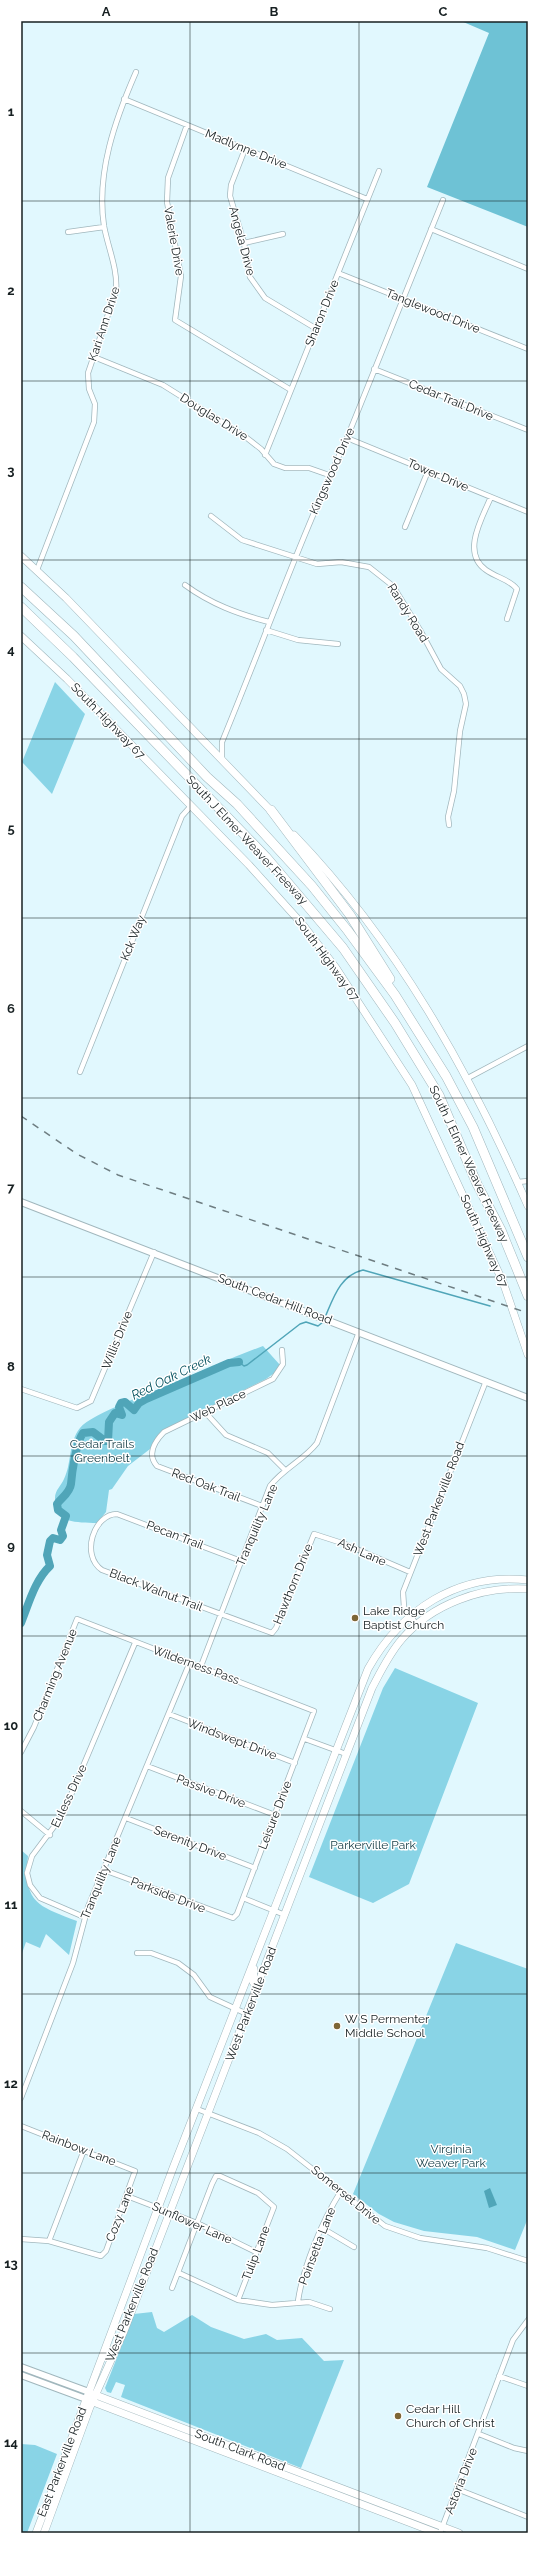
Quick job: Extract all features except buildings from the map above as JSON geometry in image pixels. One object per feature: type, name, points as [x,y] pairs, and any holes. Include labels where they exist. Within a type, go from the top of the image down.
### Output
[{"type":"highway","name":"South J Elmer Weaver Freeway","points":[[21,587],[74,636],[207,777],[265,834],[312,886],[395,995],[446,1076],[473,1127],[528,1257]]},
{"type":"highway","name":"South J Elmer Weaver Freeway","points":[[21,607],[73,657],[266,857],[323,922],[355,964],[395,1023],[439,1095],[477,1184],[501,1230],[528,1296]]},
{"type":"highway","points":[[271,810],[358,928],[395,988],[395,995]]},
{"type":"main road","points":[[21,556],[37,570],[318,860],[394,957],[433,1016],[468,1078],[528,1206]]},
{"type":"main road","name":"South Highway 67","points":[[21,636],[78,690],[190,807],[250,865],[303,925],[391,1050],[412,1085],[494,1261],[528,1355]]},
{"type":"main road","points":[[410,1616],[430,1600],[457,1588],[493,1580],[528,1580]]},
{"type":"main road","points":[[417,1625],[442,1608],[468,1596],[497,1590],[528,1589]]},
{"type":"main road","name":"West Parkerville Road","points":[[91,2397],[158,2208],[361,1684],[384,1643],[410,1616]]},
{"type":"main road","name":"West Parkerville Road","points":[[91,2397],[124,2331],[372,1688],[395,1648],[417,1625]]},
{"type":"main road","points":[[361,1684],[372,1688]]},
{"type":"main road","points":[[294,1890],[289,1887],[289,1881],[297,1849]]},
{"type":"main road","points":[[257,1987],[252,1982],[252,1975],[261,1942]]},
{"type":"main road","name":"South Clark Road","points":[[91,2397],[341,2488],[396,2509],[442,2530],[459,2533]]},
{"type":"main road","name":"South Clark Road","points":[[91,2397],[437,2533]]},
{"type":"main road","name":"East Parkerville Road","points":[[36,2533],[91,2397]]},
{"type":"main road","name":"East Parkerville Road","points":[[44,2533],[91,2397]]},
{"type":"main road","points":[[338,2495],[341,2488]]},
{"type":"main road","points":[[394,2516],[396,2509]]},
{"type":"street","name":"Kari Ann Drive","points":[[37,570],[94,422],[95,404],[87,378],[116,291],[117,280],[104,227],[102,206],[104,165],[124,98],[136,72]]},
{"type":"street","name":"Madlynne Drive","points":[[124,98],[367,199]]},
{"type":"street","name":"Valerie Drive","points":[[187,125],[171,168],[167,202],[181,276],[175,320],[291,390]]},
{"type":"street","name":"Angela Drive","points":[[245,149],[231,185],[230,196],[244,243],[250,277],[265,298],[315,328]]},
{"type":"street","name":"Sharon Drive","points":[[266,455],[315,328],[379,171]]},
{"type":"street","name":"Kingswood Drive","points":[[222,762],[222,742],[269,622],[295,556],[347,438],[443,200]]},
{"type":"street","points":[[68,232],[104,227]]},
{"type":"street","points":[[431,229],[528,269]]},
{"type":"street","points":[[244,243],[283,234]]},
{"type":"street","name":"Tanglewood Drive","points":[[338,273],[528,349]]},
{"type":"street","name":"Douglas Drive","points":[[94,357],[163,385],[243,435],[279,467],[309,468],[330,475]]},
{"type":"street","name":"Cedar Trail Drive","points":[[374,369],[528,430]]},
{"type":"street","name":"Tower Drive","points":[[347,438],[528,512]]},
{"type":"street","points":[[405,527],[428,471]]},
{"type":"street","points":[[491,497],[475,535],[474,554],[484,569],[511,582],[517,589],[507,619]]},
{"type":"street","name":"Randy Road","points":[[211,516],[242,540],[317,564],[360,564],[369,566],[385,577],[393,586],[420,630],[441,669],[460,686],[464,694],[466,704],[460,731],[454,791],[448,817],[449,825]]},
{"type":"street","points":[[185,585],[199,596],[228,610],[269,622]]},
{"type":"street","points":[[266,630],[298,640],[338,644]]},
{"type":"street","points":[[210,748],[222,742]]},
{"type":"street","name":"Kck Way","points":[[80,1072],[182,816],[190,807]]},
{"type":"street","points":[[468,1078],[528,1046]]},
{"type":"street","points":[[518,1182],[528,1181]]},
{"type":"street","name":"South Cedar Hill Road","points":[[21,1202],[154,1252],[528,1398]]},
{"type":"street","name":"Willis Drive","points":[[21,1389],[77,1408],[91,1401],[154,1252]]},
{"type":"street","name":"Tranquility Lane","points":[[201,1666],[270,1486],[285,1470],[309,1454],[317,1443],[359,1332]]},
{"type":"street","name":"Web Place","points":[[152,1461],[151,1453],[160,1436],[272,1379],[283,1364],[282,1350]]},
{"type":"street","name":"West Parkerville Road","points":[[417,1625],[410,1616],[402,1599],[410,1572],[486,1382]]},
{"type":"street","points":[[205,1412],[226,1435],[268,1453],[285,1470]]},
{"type":"street","name":"Red Oak Trail","points":[[152,1461],[157,1466],[262,1506]]},
{"type":"street","name":"Pecan Trail","points":[[108,1515],[123,1515],[241,1561]]},
{"type":"street","name":"Black Walnut Trail","points":[[108,1515],[100,1521],[91,1542],[91,1558],[95,1565],[220,1615],[272,1633]]},
{"type":"street","name":"Ash Lane","points":[[314,1534],[345,1544],[367,1555],[410,1572]]},
{"type":"street","name":"Hawthorn Drive","points":[[272,1633],[276,1628],[314,1534]]},
{"type":"street","name":"Wilderness Pass","points":[[77,1619],[135,1643],[201,1666],[314,1711]]},
{"type":"street","name":"Charming Avenue","points":[[21,1752],[34,1727],[77,1619]]},
{"type":"street","name":"Euless Drive","points":[[84,1917],[40,1898],[30,1885],[27,1873],[29,1863],[50,1836],[62,1816],[135,1643]]},
{"type":"street","name":"Tranquility Lane","points":[[21,2098],[73,1963],[84,1917],[190,1662]]},
{"type":"street","name":"Leisure Drive","points":[[233,1918],[243,1898],[296,1763],[314,1711]]},
{"type":"street","name":"Windswept Drive","points":[[169,1714],[296,1763]]},
{"type":"street","points":[[305,1738],[346,1754]]},
{"type":"street","name":"Passive Drive","points":[[147,1766],[275,1815]]},
{"type":"street","points":[[21,1811],[50,1836]]},
{"type":"street","name":"Serenity Drive","points":[[126,1818],[254,1868]]},
{"type":"street","name":"Parkside Drive","points":[[104,1870],[233,1918]]},
{"type":"street","points":[[243,1898],[285,1915]]},
{"type":"street","points":[[137,1953],[151,1953],[178,1963],[194,1975],[210,1997],[235,2010],[247,2014]]},
{"type":"street","name":"Somerset Drive","points":[[197,2109],[259,2133],[287,2149],[341,2191],[376,2221],[399,2232],[420,2238],[486,2248],[528,2261]]},
{"type":"street","name":"Rainbow Lane","points":[[21,2126],[135,2171]]},
{"type":"street","points":[[21,2239],[49,2241],[84,2150]]},
{"type":"street","name":"Cozy Lane","points":[[49,2241],[101,2256],[106,2251],[135,2171]]},
{"type":"street","name":"Tulip Lane","points":[[197,2223],[216,2176],[220,2176],[245,2186],[269,2200],[274,2207],[238,2300]]},
{"type":"street","name":"Poinsetta Lane","points":[[298,2302],[300,2289],[322,2228],[330,2209],[341,2191]]},
{"type":"street","name":"Sunflower Lane","points":[[127,2196],[197,2223],[256,2252]]},
{"type":"street","points":[[172,2288],[197,2223]]},
{"type":"street","points":[[322,2228],[354,2247]]},
{"type":"street","points":[[179,2273],[238,2300],[272,2305],[298,2302],[330,2309]]},
{"type":"street","name":"Astoria Drive","points":[[442,2530],[513,2340],[528,2320]]},
{"type":"street","name":"South Clark Road","points":[[21,2367],[91,2397]]},
{"type":"street","name":"South Clark Road","points":[[21,2375],[91,2397]]},
{"type":"street","points":[[499,2376],[528,2386]]},
{"type":"street","points":[[479,2434],[514,2448],[528,2451]]},
{"type":"street","points":[[457,2489],[528,2517]]},
{"type":"green space","points":[[55,682],[85,714],[52,794],[22,762]]},
{"type":"green space","name":"Cedar Trails Greenbelt","points":[[263,1346],[280,1365],[277,1371],[266,1379],[162,1431],[150,1449],[128,1466],[112,1489],[109,1490],[106,1512],[97,1523],[74,1522],[62,1517],[58,1513],[55,1498],[56,1493],[66,1473],[76,1434],[87,1422],[110,1409]]},
{"type":"green space","name":"Parkerville Park","points":[[395,1668],[478,1703],[409,1884],[373,1903],[309,1877],[383,1688]]},
{"type":"green space","points":[[21,1850],[28,1856],[28,1884],[31,1893],[36,1900],[52,1911],[77,1921],[69,1955],[46,1934],[40,1948],[26,1942],[21,1956]]},
{"type":"green space","name":"Virginia Weaver Park","points":[[456,1943],[528,1969],[528,2218],[515,2250],[477,2237],[424,2231],[394,2222],[379,2214],[353,2194]]},
{"type":"green space","points":[[152,2312],[157,2328],[164,2332],[192,2315],[211,2327],[244,2339],[266,2334],[277,2340],[302,2338],[324,2361],[344,2360],[301,2468],[121,2397],[125,2385],[116,2382],[111,2393],[107,2392],[105,2388],[134,2314]]},
{"type":"green space","points":[[21,2444],[35,2445],[57,2454],[27,2533],[21,2533]]},
{"type":"shaded area","points":[[461,21],[528,21],[528,227],[427,187],[489,33]]},
{"type":"shaded area","points":[[490,2188],[497,2205],[489,2208],[484,2191]]},
{"type":"waterway","name":"Red Oak Creek","points":[[326,1315],[339,1287],[349,1276],[363,1270],[490,1306]]},
{"type":"waterway","name":"Red Oak Creek","points":[[239,1362],[244,1366],[247,1365],[300,1324],[306,1322],[318,1326],[323,1322]]},
{"type":"waterway","name":"Red Oak Creek","points":[[21,1623],[36,1585],[50,1566],[47,1555],[50,1541],[53,1538],[60,1540],[63,1536],[61,1530],[66,1516],[58,1510],[57,1504],[67,1493],[70,1487],[76,1450],[83,1433],[93,1432],[105,1441],[108,1441],[109,1422],[115,1413],[122,1415],[119,1407],[121,1403],[125,1402],[134,1410],[139,1403],[146,1399],[229,1363],[239,1362]]},
{"type":"railway","points":[[21,1116],[77,1154],[118,1175],[528,1313]]},
{"type":"place","name":"Lake Ridge Baptist Church","points":[[355,1618]]},
{"type":"place","name":"W S Permenter Middle School","points":[[337,2026]]},
{"type":"place","name":"Cedar Hill Church of Christ","points":[[398,2416]]}]
